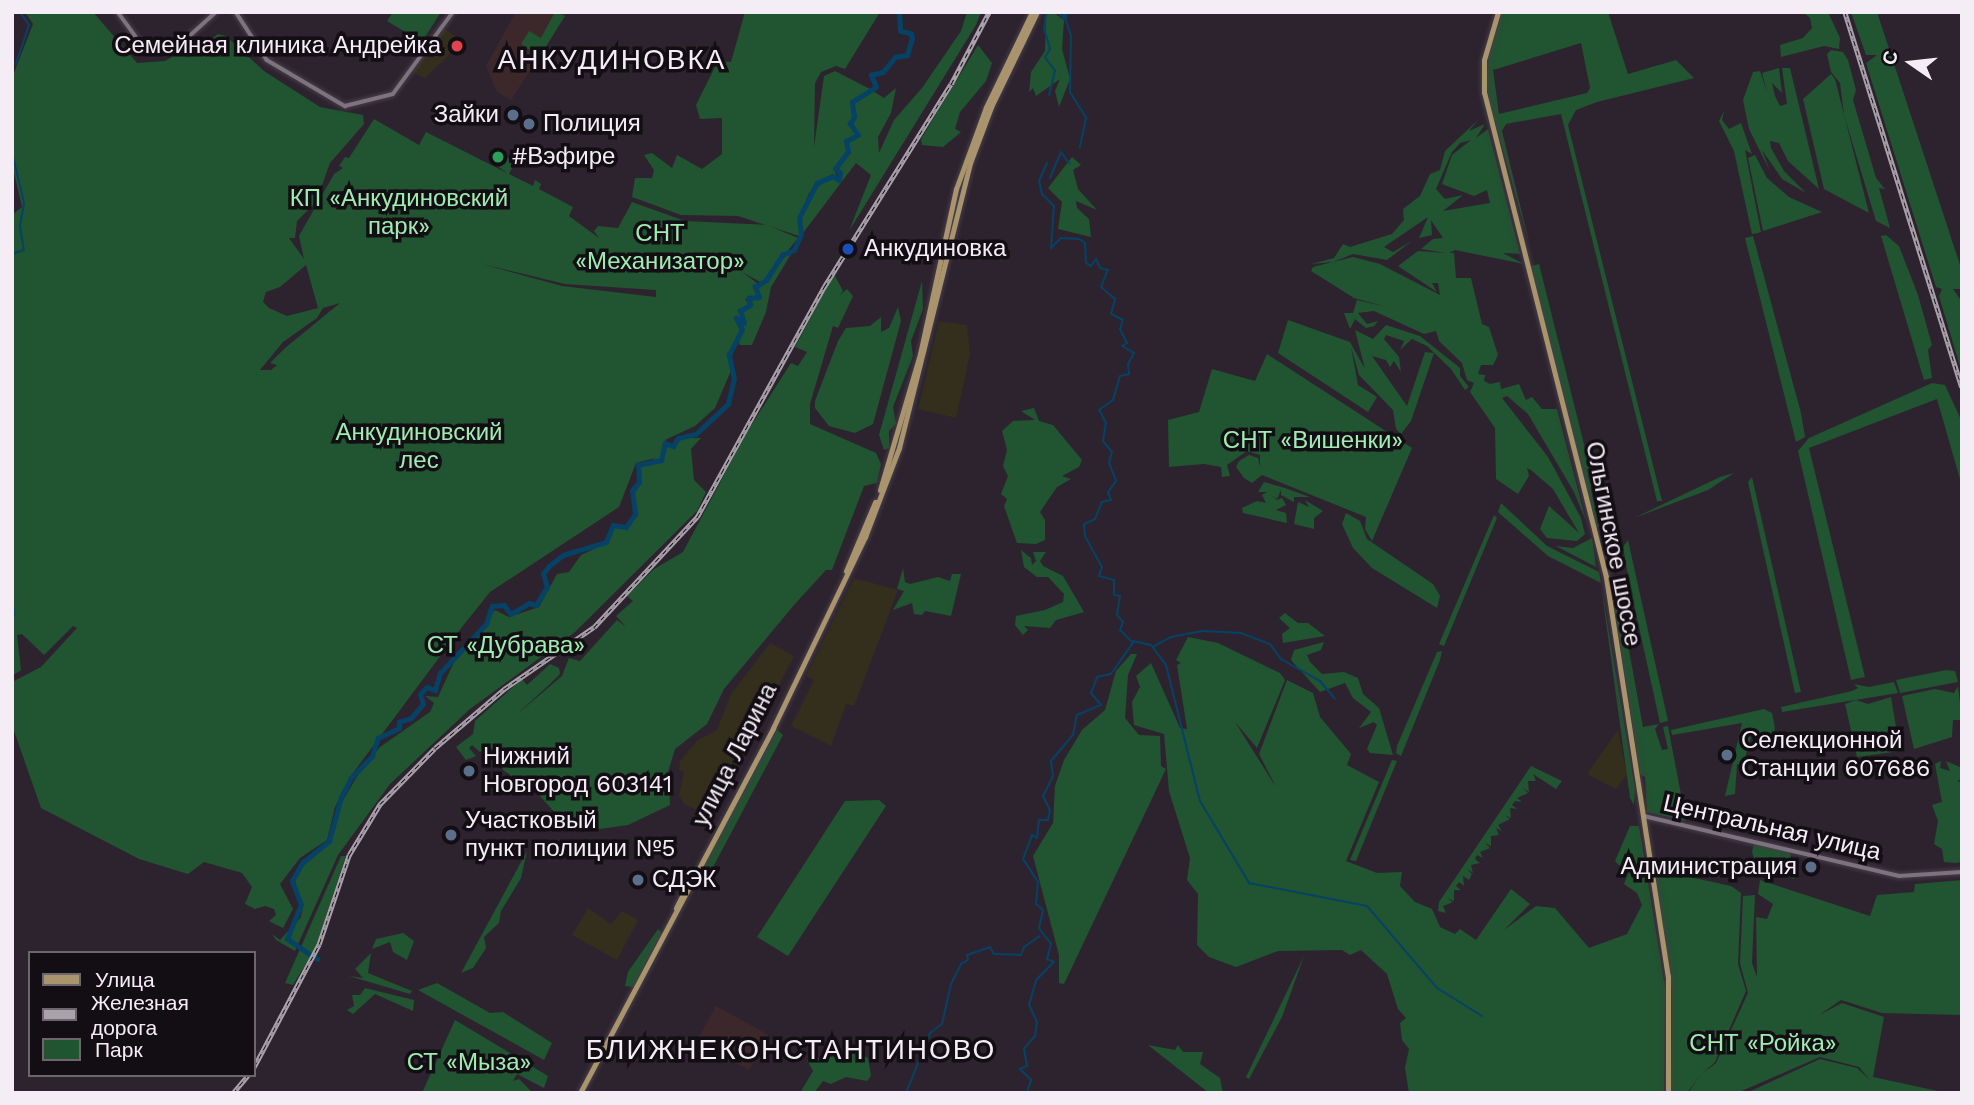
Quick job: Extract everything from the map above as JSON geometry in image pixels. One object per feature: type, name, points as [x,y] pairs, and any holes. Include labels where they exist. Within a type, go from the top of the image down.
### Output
[{"type":"main road","name":"улица Ларина","points":[[578,1093],[838,592],[879,493],[902,422],[956,189],[986,107],[1035,12]]},
{"type":"main road","points":[[838,592],[899,448],[970,163],[990,107],[1035,12]]},
{"type":"main road","name":"Ольгинское шоссе","points":[[1498,12],[1484,60],[1484,93],[1600,546],[1645,816],[1669,987],[1668,1093]]},
{"type":"street","points":[[118,12],[136,38],[160,49],[184,41],[216,12]]},
{"type":"street","points":[[236,12],[262,55],[332,102],[354,106],[379,101],[393,93],[453,12]]},
{"type":"street","name":"Центральная улица","points":[[1645,816],[1888,874],[1910,877],[1962,872]]},
{"type":"shaded area","points":[[516,12],[567,12],[511,100],[497,92],[486,66]]},
{"type":"shaded area","points":[[444,28],[459,39],[446,58],[425,78],[409,71]]},
{"type":"shaded area","points":[[939,321],[967,325],[970,354],[956,418],[918,409]]},
{"type":"shaded area","points":[[854,578],[898,590],[854,706],[846,704],[831,746],[791,726],[814,680],[806,676]]},
{"type":"shaded area","points":[[770,643],[794,656],[710,816],[684,804],[679,796],[684,772],[679,770],[680,761],[698,740],[717,730],[731,694]]},
{"type":"shaded area","points":[[1618,730],[1627,775],[1616,789],[1587,774]]},
{"type":"shaded area","points":[[588,908],[611,924],[622,911],[638,920],[617,960],[572,935]]},
{"type":"shaded area","points":[[716,1006],[768,1035],[749,1070],[697,1041]]},
{"type":"green space","name":"Анкудиновский лес","points":[[25,12],[93,12],[137,63],[165,61],[179,53],[192,55],[218,34],[226,36],[264,71],[320,107],[363,115],[364,124],[330,163],[316,202],[297,221],[295,238],[289,238],[304,259],[299,236],[334,174],[343,168],[339,166],[345,157],[349,158],[374,119],[419,145],[426,132],[507,173],[499,167],[505,156],[515,162],[509,174],[533,186],[535,180],[541,184],[539,189],[573,207],[569,216],[599,238],[594,231],[598,226],[618,228],[632,202],[685,221],[767,225],[798,238],[762,283],[742,272],[757,283],[758,296],[745,299],[749,304],[739,310],[744,320],[735,317],[741,331],[729,355],[733,366],[715,408],[695,426],[665,440],[672,447],[682,438],[701,438],[691,449],[694,480],[706,492],[697,511],[575,632],[470,709],[390,784],[338,855],[295,951],[276,940],[272,934],[280,940],[301,917],[303,906],[295,881],[304,864],[331,842],[342,802],[359,773],[380,747],[430,712],[434,703],[425,696],[438,697],[454,662],[495,610],[509,617],[539,607],[557,574],[569,572],[581,555],[609,542],[606,538],[613,525],[626,527],[634,520],[632,491],[639,483],[638,467],[656,458],[636,463],[619,507],[490,592],[462,627],[350,777],[335,807],[327,840],[300,858],[280,884],[293,909],[283,928],[269,921],[276,915],[274,909],[265,906],[255,909],[245,904],[252,887],[242,873],[204,862],[188,874],[139,859],[41,808],[12,725],[12,682],[41,667],[77,628],[73,626],[44,655],[22,634],[17,635],[21,670],[12,676],[12,215],[22,207],[12,164],[12,78],[33,24]],"holes":[[[482,264],[565,284],[656,290],[656,297],[562,286]],[[306,265],[318,308],[287,316],[269,308],[263,302],[266,292],[280,287]],[[340,303],[270,363],[277,365],[271,370],[260,370],[283,342],[317,318],[323,308]]]},
{"type":"green space","points":[[393,12],[441,12],[422,42],[387,21]]},
{"type":"green space","points":[[555,12],[565,16],[540,56],[521,44],[529,31],[541,38]]},
{"type":"green space","points":[[745,12],[880,12],[845,69],[836,66],[821,72],[815,83],[814,147],[824,76],[835,71],[872,90],[852,101],[854,117],[849,124],[857,135],[846,141],[847,151],[834,169],[838,179],[828,177],[809,193],[799,218],[799,236],[738,216],[681,215],[632,197],[635,178],[652,178],[654,170],[644,155],[652,153],[672,168],[677,155],[702,169],[722,154],[722,118],[700,119],[696,105],[718,61],[731,62]]},
{"type":"green space","points":[[967,12],[981,12],[976,25],[849,231],[871,175],[856,163],[800,237],[800,219],[810,194],[828,178],[839,180],[836,167],[848,152],[847,142],[859,135],[851,124],[856,116],[853,102],[873,91],[884,98],[896,88],[891,113],[878,137],[879,153],[894,120],[922,88],[961,31]]},
{"type":"green space","points":[[1501,12],[1608,12],[1628,74],[1676,60],[1694,78],[1597,102],[1576,110],[1568,125],[1662,501],[1657,501],[1561,114],[1506,124],[1502,131],[1530,246],[1487,94],[1488,53]],"holes":[[[1581,43],[1590,88],[1587,93],[1499,114],[1493,70]]]},
{"type":"green space","points":[[1803,12],[1828,12],[1840,38],[1839,49],[1824,46],[1781,57],[1780,45],[1803,38],[1812,28],[1810,18]]},
{"type":"green space","points":[[1851,12],[1877,12],[1962,271],[1960,289],[1953,289],[1962,302],[1962,373],[1939,296],[1942,289],[1936,287],[1866,63],[1877,55],[1866,55]]},
{"type":"green space","points":[[1054,13],[1064,20],[1062,49],[1070,79],[1059,107],[1055,91],[1060,79],[1036,96],[1033,88],[1029,92],[1031,72],[1045,51],[1046,14]]},
{"type":"green space","points":[[978,45],[992,63],[986,81],[960,112],[955,129],[961,132],[943,147],[922,145],[921,139]]},
{"type":"green space","points":[[1831,50],[1843,52],[1848,60],[1856,90],[1853,100],[1876,178],[1885,189],[1879,188],[1890,228],[1876,221],[1844,115],[1840,83],[1831,72],[1827,54]]},
{"type":"green space","points":[[1779,68],[1782,93],[1772,83],[1775,96],[1780,106],[1787,104],[1782,68],[1790,68],[1819,189],[1788,161],[1779,143],[1770,141],[1771,148],[1784,171],[1806,193],[1782,179],[1762,150],[1770,171],[1749,129],[1743,100],[1753,72],[1760,71],[1767,92],[1762,73]]},
{"type":"green space","points":[[1831,74],[1835,79],[1869,213],[1824,189],[1803,99]]},
{"type":"green space","points":[[1724,111],[1722,120],[1729,129],[1741,123],[1752,154],[1745,150],[1761,232],[1758,233],[1752,234],[1734,151],[1719,121]]},
{"type":"green space","points":[[1478,120],[1469,131],[1485,124],[1476,138],[1488,129],[1520,254],[1503,253],[1524,264],[1455,250],[1449,253],[1454,253],[1456,278],[1471,278],[1482,324],[1489,327],[1498,355],[1493,365],[1481,365],[1478,374],[1485,375],[1484,381],[1490,384],[1500,382],[1501,389],[1519,384],[1526,400],[1532,397],[1542,409],[1557,409],[1586,521],[1574,492],[1528,414],[1507,396],[1502,398],[1548,457],[1581,518],[1585,534],[1577,541],[1547,538],[1540,529],[1549,506],[1579,533],[1553,489],[1531,470],[1527,468],[1529,476],[1518,494],[1496,479],[1495,428],[1470,392],[1474,383],[1467,380],[1462,363],[1439,341],[1436,331],[1424,334],[1374,311],[1358,313],[1367,324],[1378,321],[1374,326],[1366,328],[1355,319],[1350,329],[1344,313],[1353,313],[1357,300],[1387,307],[1354,298],[1311,271],[1313,267],[1333,262],[1311,264],[1334,258],[1343,244],[1350,247],[1392,234],[1404,220],[1403,209],[1420,196],[1430,174],[1440,170],[1445,151]],"holes":[[[1471,140],[1452,155],[1442,184],[1474,196],[1487,190],[1490,203],[1443,211],[1463,195],[1445,199],[1436,189],[1452,152],[1460,143]],[[1428,217],[1419,238],[1432,235],[1431,220],[1443,238],[1433,239],[1421,249],[1446,253],[1418,251],[1398,266],[1437,292],[1432,283],[1438,283],[1440,295],[1380,264],[1353,257],[1333,262],[1353,254],[1387,260],[1412,241],[1393,252],[1384,247]]]},
{"type":"green space","points":[[1755,155],[1767,178],[1789,197],[1822,212],[1763,231],[1748,158]]},
{"type":"green space","points":[[1072,157],[1081,165],[1073,170],[1078,189],[1097,210],[1076,201],[1077,208],[1089,219],[1091,237],[1058,229],[1062,202],[1048,188]]},
{"type":"green space","points":[[1886,235],[1899,246],[1918,295],[1932,345],[1928,350],[1932,378],[1924,380],[1881,236]]},
{"type":"green space","points":[[1753,236],[1801,413],[1805,437],[1796,442],[1745,238]]},
{"type":"green space","points":[[793,251],[771,287],[766,312],[752,345],[740,345],[737,340],[743,330],[737,320],[745,323],[742,311],[751,305],[747,300],[759,298],[756,287],[763,285],[783,255]]},
{"type":"green space","points":[[1539,264],[1604,525],[1592,528],[1527,267]]},
{"type":"green space","points":[[834,274],[843,291],[840,295],[847,289],[853,296],[838,328],[833,326],[810,404],[810,424],[876,453],[881,464],[877,483],[864,486],[832,570],[826,570],[794,605],[724,689],[707,724],[675,749],[668,772],[670,805],[628,825],[600,829],[566,825],[539,795],[503,770],[500,759],[507,757],[490,748],[480,752],[472,745],[469,748],[476,756],[466,760],[456,747],[473,734],[475,721],[522,679],[527,685],[550,664],[559,668],[560,674],[516,715],[562,676],[569,658],[580,661],[617,620],[626,627],[616,616],[633,601],[627,596],[654,569],[683,552],[747,432],[791,363],[798,366],[807,352],[795,347]]},
{"type":"green space","points":[[922,281],[923,309],[911,341],[913,356],[893,407],[896,424],[889,431],[889,448],[884,450],[879,435]]},
{"type":"green space","points":[[898,307],[901,321],[873,424],[855,433],[829,426],[815,408],[815,401],[838,341],[846,328],[870,326],[881,317],[881,332],[889,328]]},
{"type":"green space","points":[[1288,320],[1350,342],[1365,369],[1355,330],[1373,339],[1386,325],[1420,336],[1460,368],[1460,376],[1469,387],[1465,390],[1451,369],[1427,346],[1412,339],[1400,350],[1404,341],[1386,335],[1384,339],[1399,357],[1401,372],[1394,361],[1390,367],[1386,360],[1372,356],[1407,406],[1425,352],[1434,353],[1411,421],[1401,434],[1396,429],[1393,410],[1359,375],[1351,347],[1358,385],[1377,397],[1368,412],[1278,353]]},
{"type":"green space","name":"СНТ «Вишенки»","points":[[1267,354],[1412,448],[1372,541],[1365,529],[1366,517],[1262,475],[1252,483],[1244,478],[1236,467],[1239,461],[1249,455],[1258,458],[1260,467],[1260,455],[1247,451],[1227,465],[1230,476],[1222,477],[1221,467],[1204,464],[1169,467],[1168,420],[1199,412],[1212,369],[1255,381]]},
{"type":"green space","points":[[1932,383],[1945,385],[1962,422],[1962,486],[1937,399],[1809,448],[1865,677],[1851,680],[1798,451],[1809,438]]},
{"type":"green space","points":[[1034,408],[1039,421],[1053,425],[1082,460],[1079,467],[1062,476],[1071,479],[1057,487],[1040,512],[1045,520],[1045,540],[1036,544],[1017,543],[1004,506],[1007,499],[1001,494],[1008,476],[1003,466],[1007,450],[1002,431],[1013,421],[1035,420],[1021,411]]},
{"type":"green space","points":[[1734,473],[1708,490],[1634,518],[1720,477]]},
{"type":"green space","points":[[1752,477],[1801,692],[1795,693],[1748,482]]},
{"type":"green space","points":[[1264,482],[1310,497],[1294,497],[1294,502],[1281,495],[1281,490],[1277,499],[1272,496],[1277,500],[1282,498],[1286,505],[1276,510],[1286,513],[1287,523],[1243,513],[1242,508],[1257,501],[1266,503],[1262,495],[1267,492],[1258,492]]},
{"type":"green space","points":[[1305,500],[1323,511],[1314,518],[1314,529],[1294,524],[1298,502],[1309,507]]},
{"type":"green space","points":[[1501,503],[1547,546],[1599,572],[1601,583],[1548,556],[1498,512]]},
{"type":"green space","points":[[1346,513],[1360,521],[1367,539],[1433,584],[1440,596],[1437,608],[1372,568],[1353,548],[1342,524]]},
{"type":"green space","points":[[1494,515],[1497,518],[1444,646],[1439,644]]},
{"type":"green space","points":[[1592,538],[1596,567],[1556,546],[1573,548]]},
{"type":"green space","points":[[1628,540],[1668,721],[1660,723],[1632,595],[1611,584],[1610,578],[1629,581],[1623,547]]},
{"type":"green space","points":[[1021,550],[1031,558],[1032,565],[1036,561],[1033,552],[1046,552],[1040,561],[1043,566],[1063,576],[1084,612],[1056,620],[1050,628],[1024,626],[1028,630],[1023,635],[1015,625],[1016,616],[1045,610],[1063,602],[1064,594],[1048,577],[1037,577],[1024,567]]},
{"type":"green space","points":[[903,568],[905,582],[910,584],[938,577],[950,581],[952,574],[961,574],[951,616],[925,611],[922,615],[914,614],[912,603],[893,610],[904,591],[897,589]]},
{"type":"green space","points":[[1601,585],[1635,789],[1634,805],[1630,798]]},
{"type":"green space","points":[[1611,587],[1618,590],[1643,727],[1659,724],[1655,729],[1662,750],[1668,749],[1663,727],[1668,726],[1686,821],[1647,812],[1645,777],[1640,774]]},
{"type":"green space","points":[[1285,613],[1298,623],[1308,623],[1325,636],[1283,643],[1282,634],[1290,628],[1279,618]]},
{"type":"green space","points":[[1188,637],[1218,643],[1280,673],[1285,680],[1257,748],[1235,722],[1276,787],[1259,754],[1287,680],[1313,693],[1320,717],[1351,754],[1347,765],[1379,782],[1346,861],[1377,873],[1402,872],[1400,886],[1415,902],[1432,909],[1440,927],[1455,934],[1460,929],[1476,940],[1511,889],[1530,904],[1504,930],[1536,906],[1555,908],[1589,948],[1627,934],[1642,905],[1637,893],[1624,884],[1632,864],[1622,868],[1615,861],[1630,826],[1639,826],[1665,988],[1664,1093],[1409,1093],[1405,1068],[1409,1049],[1402,1040],[1400,1023],[1406,1018],[1398,1009],[1387,974],[1361,950],[1350,955],[1342,950],[1278,951],[1236,967],[1209,957],[1197,945],[1198,894],[1187,880],[1190,858],[1169,791],[1164,734],[1134,725],[1132,702],[1140,687],[1136,676],[1151,663],[1180,728],[1187,729],[1177,665],[1181,663],[1176,660]]},
{"type":"green space","points":[[1324,642],[1321,650],[1307,655],[1310,662],[1322,674],[1344,672],[1358,678],[1363,694],[1379,708],[1393,755],[1370,753],[1367,749],[1377,725],[1374,722],[1359,728],[1371,712],[1353,698],[1345,683],[1320,692],[1291,660],[1294,650]]},
{"type":"green space","points":[[1442,651],[1401,756],[1396,753],[1397,746],[1437,652]]},
{"type":"green space","points":[[1131,654],[1137,654],[1128,675],[1125,718],[1139,735],[1160,736],[1161,766],[1166,769],[1064,984],[1059,983],[1059,955],[1033,856],[1053,823],[1055,786],[1064,760],[1082,730],[1105,710],[1116,671]]},
{"type":"green space","points":[[1946,670],[1955,671],[1958,682],[1900,693],[1896,680]]},
{"type":"green space","points":[[1894,682],[1898,693],[1782,712],[1781,707],[1852,691],[1858,688],[1854,684],[1869,687]]},
{"type":"green space","points":[[1958,686],[1962,720],[1953,720],[1952,737],[1914,749],[1902,696],[1935,689],[1954,693]]},
{"type":"green space","points":[[1891,697],[1900,751],[1857,757],[1845,704],[1856,700],[1868,704]]},
{"type":"green space","points":[[1764,709],[1772,713],[1775,728],[1771,740],[1752,734],[1743,765],[1737,764],[1735,794],[1725,796],[1742,723],[1672,735],[1671,730]]},
{"type":"green space","points":[[777,730],[783,735],[712,869],[702,866]]},
{"type":"green space","points":[[1392,760],[1397,761],[1356,861],[1350,860]]},
{"type":"green space","points":[[1941,761],[1940,768],[1950,771],[1946,761],[1962,768],[1962,779],[1957,781],[1962,783],[1962,862],[1944,862],[1942,849],[1934,844],[1938,821],[1932,805],[1942,802],[1935,764]]},
{"type":"green space","points":[[1531,766],[1562,781],[1556,789],[1533,774],[1536,781],[1528,781],[1529,792],[1523,788],[1528,793],[1517,798],[1522,802],[1515,801],[1512,805],[1517,809],[1510,808],[1511,818],[1505,815],[1510,819],[1498,825],[1502,831],[1496,828],[1499,835],[1491,836],[1491,846],[1485,843],[1490,848],[1480,852],[1483,858],[1477,855],[1475,859],[1480,863],[1471,865],[1473,873],[1467,869],[1472,874],[1469,880],[1463,876],[1464,886],[1459,882],[1456,886],[1461,890],[1454,890],[1454,901],[1447,898],[1453,902],[1443,906],[1446,913],[1438,911],[1439,902]]},
{"type":"green space","points":[[879,800],[886,806],[788,956],[757,937],[845,801]]},
{"type":"green space","points":[[1754,843],[1790,851],[1792,864],[1798,866],[1794,879],[1757,867],[1752,852]]},
{"type":"green space","points":[[527,851],[521,878],[501,911],[499,923],[484,937],[486,948],[473,968],[461,973]]},
{"type":"green space","points":[[341,856],[346,856],[315,949],[293,985],[285,983]]},
{"type":"green space","name":"СНТ «Ройка»","points":[[1653,869],[1731,886],[1741,893],[1738,964],[1746,991],[1715,1062],[1703,1073],[1716,1063],[1748,993],[1740,963],[1743,896],[1755,895],[1752,963],[1757,977],[1756,917],[1767,919],[1773,904],[1758,894],[1760,880],[1870,916],[1877,895],[1914,892],[1915,884],[1962,880],[1962,1015],[1882,1013],[1841,1000],[1819,1015],[1842,1003],[1884,1017],[1873,1077],[1947,1093],[1742,1093],[1820,1059],[1857,1068],[1870,1080],[1859,1067],[1820,1057],[1737,1093],[1688,1093],[1701,1074],[1687,1093],[1671,1093],[1672,991]]},
{"type":"green space","points":[[658,929],[662,933],[634,987],[625,986],[628,972]]},
{"type":"green space","points":[[403,933],[414,941],[407,960],[393,952],[390,942],[372,949],[376,939]]},
{"type":"green space","points":[[371,953],[368,973],[412,991],[410,994],[349,976],[363,978],[355,969]]},
{"type":"green space","points":[[1304,956],[1282,1017],[1249,1079],[1246,1077]]},
{"type":"green space","points":[[437,983],[490,1013],[503,1012],[552,1043],[544,1060],[418,990]]},
{"type":"green space","points":[[365,988],[414,1000],[413,1011],[375,994],[353,1014],[347,1010],[354,1006],[352,995],[360,995]]},
{"type":"green space","name":"СТ «Мыза»","points":[[455,1020],[548,1076],[544,1088],[517,1074],[513,1081],[519,1079],[533,1093],[422,1093]]},
{"type":"green space","points":[[1148,1045],[1175,1050],[1178,1045],[1183,1052],[1203,1052],[1200,1064],[1220,1078],[1223,1093],[1209,1093]]},
{"type":"green space","points":[[833,1046],[846,1059],[855,1051],[868,1058],[871,1076],[867,1081],[846,1077],[831,1084],[823,1081],[814,1093],[800,1093],[813,1071],[807,1060],[826,1057]]},
{"type":"waterway","points":[[16,64],[29,25],[20,12]]},
{"type":"waterway","points":[[310,955],[287,939],[301,905],[292,881],[302,863],[329,841],[341,797],[351,778],[372,756],[378,738],[399,728],[399,722],[411,718],[423,704],[420,694],[427,687],[435,690],[440,673],[486,624],[492,606],[504,605],[511,614],[529,603],[536,605],[547,587],[543,574],[549,566],[563,555],[606,542],[613,525],[626,527],[635,514],[632,491],[639,482],[638,465],[661,460],[665,443],[673,446],[678,438],[696,434],[728,404],[734,379],[729,355],[742,330],[736,318],[744,323],[740,311],[750,305],[749,298],[759,297],[755,287],[766,280],[782,255],[794,250],[801,234],[799,218],[817,183],[833,176],[839,180],[840,173],[835,169],[848,152],[846,141],[858,135],[850,124],[854,117],[852,102],[876,87],[871,75],[883,72],[895,57],[907,55],[912,39],[911,34],[900,31],[899,12]]},
{"type":"waterway","points":[[1049,95],[1055,71],[1045,57],[1050,49],[1044,28],[1046,14],[1051,12]]},
{"type":"waterway","points":[[1056,12],[1065,18],[1071,35],[1070,92],[1086,118],[1080,147]]},
{"type":"waterway","points":[[1064,17],[1065,12]]},
{"type":"waterway","points":[[12,152],[24,203],[20,226],[24,250],[12,254]]},
{"type":"waterway","points":[[1050,178],[1061,152],[1069,163]]},
{"type":"waterway","points":[[1027,1093],[1031,1080],[1020,1069],[1027,1066],[1024,1049],[1035,1036],[1037,1022],[1029,1005],[1036,980],[1054,962],[1047,959],[1051,944],[1039,928],[1043,910],[1036,904],[1038,882],[1023,859],[1032,835],[1037,838],[1039,820],[1048,820],[1050,810],[1043,796],[1053,776],[1051,761],[1073,735],[1077,715],[1101,705],[1091,693],[1097,677],[1111,674],[1133,643],[1120,630],[1123,622],[1117,615],[1120,596],[1114,595],[1114,580],[1099,576],[1102,567],[1085,536],[1084,524],[1095,519],[1102,502],[1111,500],[1108,492],[1116,481],[1109,463],[1112,452],[1103,441],[1106,423],[1099,410],[1113,400],[1120,376],[1129,374],[1128,364],[1134,353],[1122,346],[1127,343],[1120,329],[1123,320],[1111,314],[1115,299],[1101,287],[1108,270],[1100,268],[1096,259],[1091,266],[1086,263],[1085,243],[1079,239],[1061,238],[1051,248],[1054,206],[1042,194],[1039,181],[1047,163]]},
{"type":"waterway","points":[[12,595],[14,615]]},
{"type":"waterway","points":[[1154,646],[1171,637],[1203,631],[1241,633],[1270,644],[1281,659],[1320,681],[1335,699]]},
{"type":"waterway","points":[[1133,641],[1151,645],[1166,665],[1200,801],[1249,883],[1367,906],[1437,988],[1482,1016]]},
{"type":"waterway","points":[[906,1093],[930,1033],[942,1024],[951,984],[961,964],[968,960],[967,955],[990,947],[994,954],[1021,955],[1024,947],[1040,936]]},
{"type":"waterway","points":[[314,957],[318,959]]},
{"type":"railway","points":[[256,1063],[319,944],[349,855],[380,804],[435,748],[504,689],[594,627],[697,517],[824,287],[951,84],[989,12]]},
{"type":"railway","points":[[1845,12],[1962,387]]},
{"type":"railway","points":[[233,1093],[246,1077]]},
{"type":"place","name":"Семейная клиника Андрейка","points":[[457,46]]},
{"type":"place","name":"Зайки","points":[[513,115]]},
{"type":"place","name":"Полиция","points":[[529,124]]},
{"type":"place","name":"#Вэфире","points":[[498,157]]},
{"type":"place","name":"Анкудиновка","points":[[848,249]]},
{"type":"place","name":"Селекционной Станции 607686","points":[[1727,755]]},
{"type":"place","name":"Нижний Новгород 603141","points":[[469,771]]},
{"type":"place","name":"Участковый пункт полиции №5","points":[[451,835]]},
{"type":"place","name":"Администрация","points":[[1811,867]]},
{"type":"place","name":"СДЭК","points":[[638,880]]},
{"type":"district","name":"АНКУДИНОВКА","points":[[612,60]]},
{"type":"district","name":"БЛИЖНЕКОНСТАНТИНОВО","points":[[791,1050]]},
{"type":"park label","name":"КП «Анкудиновский парк»","points":[[399,213]]},
{"type":"park label","name":"СНТ «Механизатор»","points":[[660,248]]},
{"type":"park label","name":"СТ «Дубрава»","points":[[506,646]]}]
